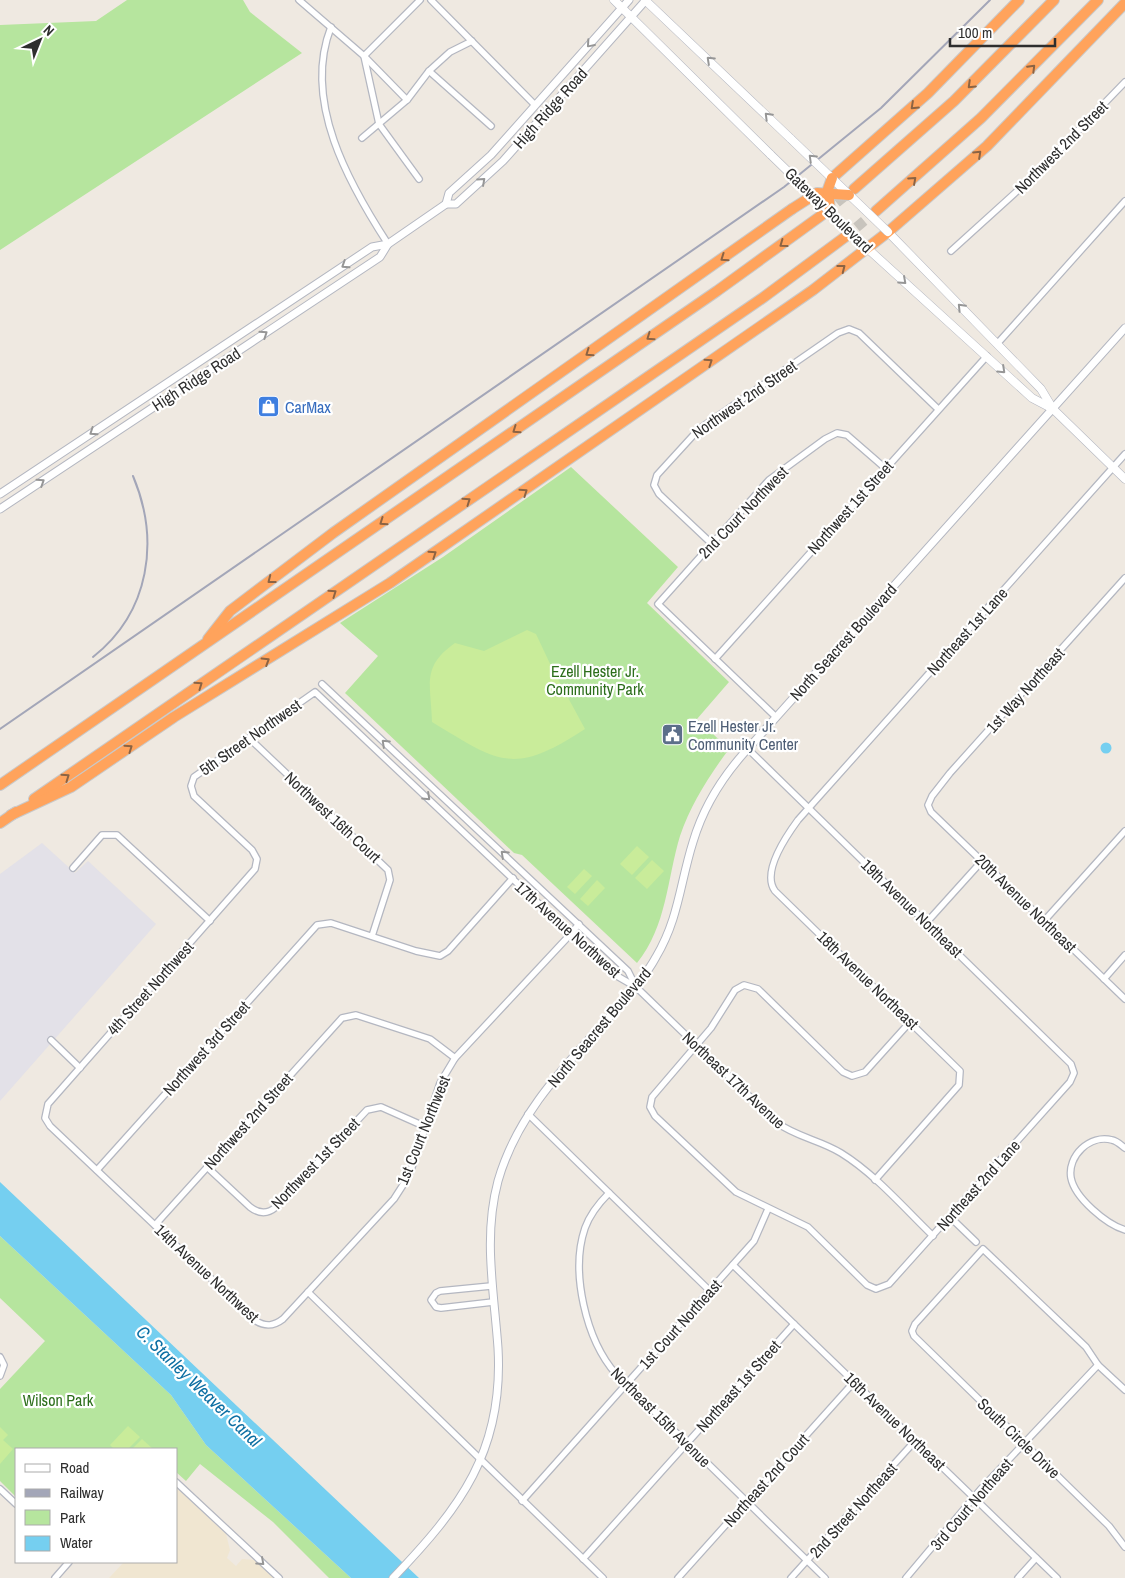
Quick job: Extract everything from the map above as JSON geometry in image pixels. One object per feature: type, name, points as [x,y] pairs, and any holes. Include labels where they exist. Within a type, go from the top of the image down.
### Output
[{"type":"highway","points":[[0,785],[201,648],[826,213],[828,192],[835,175],[928,92],[1020,0]]},
{"type":"highway","points":[[201,648],[230,611],[326,538],[812,194],[851,192],[954,100],[1054,0]]},
{"type":"highway","points":[[876,211],[975,124],[1098,0]]},
{"type":"highway","points":[[11,815],[72,787],[174,717],[398,577],[777,315],[888,232],[987,146],[1125,3]]},
{"type":"highway","points":[[0,823],[729,321],[845,237]]},
{"type":"main road","name":"Gateway Boulevard","points":[[614,0],[812,194],[826,213],[868,248],[1032,398],[1053,409]]},
{"type":"main road","name":"Gateway Boulevard","points":[[646,0],[729,77],[791,139],[835,175],[1041,389],[1053,409],[1125,479]]},
{"type":"street","points":[[299,0],[364,56],[407,100]]},
{"type":"street","points":[[364,56],[420,0]]},
{"type":"street","points":[[431,0],[535,105]]},
{"type":"street","name":"High Ridge Road","points":[[446,204],[449,193],[505,140],[629,0]]},
{"type":"street","name":"High Ridge Road","points":[[3,507],[380,257],[388,244],[446,204],[456,204],[483,181],[514,149],[646,0]]},
{"type":"street","points":[[330,27],[322,57],[323,84],[331,127],[353,188],[388,244]]},
{"type":"street","points":[[362,138],[407,100],[429,72],[450,52],[472,41]]},
{"type":"street","points":[[364,56],[379,124],[419,179]]},
{"type":"street","points":[[429,72],[491,126]]},
{"type":"street","name":"Northwest 2nd Street","points":[[951,250],[1036,174],[1125,82]]},
{"type":"street","points":[[505,140],[514,149]]},
{"type":"street","points":[[997,344],[1125,201]]},
{"type":"street","name":"High Ridge Road","points":[[0,494],[372,247],[388,244]]},
{"type":"street","points":[[296,297],[302,308]]},
{"type":"street","name":"North Seacrest Boulevard","points":[[393,1578],[458,1504],[480,1460],[491,1428],[497,1388],[498,1348],[489,1244],[494,1199],[507,1155],[528,1114],[552,1081],[636,987],[656,959],[672,924],[692,842],[705,810],[724,777],[1125,328]]},
{"type":"street","name":"Northwest 2nd Street","points":[[711,543],[659,494],[654,485],[661,468],[699,429],[838,333],[849,329],[859,333],[938,409]]},
{"type":"street","name":"Northwest 1st Street","points":[[715,659],[987,356]]},
{"type":"street","points":[[113,419],[120,430]]},
{"type":"street","name":"2nd Court Northwest","points":[[715,659],[658,604],[711,543],[775,474],[832,435],[842,433],[851,437],[885,468]]},
{"type":"street","name":"Northeast 1st Lane","points":[[808,808],[1125,454]]},
{"type":"street","points":[[0,494],[3,507]]},
{"type":"street","name":"1st Way Northeast","points":[[928,805],[932,796],[950,773],[1125,578]]},
{"type":"street","points":[[715,659],[776,717]]},
{"type":"street","name":"17th Avenue Northwest","points":[[322,684],[628,970],[636,987]]},
{"type":"street","name":"17th Avenue Northwest","points":[[315,692],[570,934],[617,976],[636,987]]},
{"type":"street","name":"5th Street Northwest","points":[[257,859],[252,850],[194,796],[191,786],[198,773],[315,692]]},
{"type":"street","name":"Northwest 16th Court","points":[[248,738],[388,870],[390,880],[372,936]]},
{"type":"street","name":"19th Avenue Northeast","points":[[748,749],[1072,1064],[1073,1068]]},
{"type":"street","name":"20th Avenue Northeast","points":[[928,805],[932,812],[1125,1000]]},
{"type":"street","name":"18th Avenue Northeast","points":[[808,808],[788,834],[780,849],[770,877],[772,886],[956,1067],[961,1076],[960,1086],[875,1180]]},
{"type":"street","points":[[1044,921],[1125,831]]},
{"type":"street","points":[[73,868],[102,835],[116,835],[210,921]]},
{"type":"street","name":"4th Street Northwest","points":[[45,1118],[48,1104],[253,873],[257,859]]},
{"type":"street","points":[[927,922],[982,861]]},
{"type":"street","points":[[372,936],[435,956],[444,954],[513,878]]},
{"type":"street","name":"Northwest 3rd Street","points":[[97,1170],[317,925],[331,923],[372,936]]},
{"type":"street","name":"1st Court Northwest","points":[[308,1292],[394,1199],[411,1170],[440,1083],[454,1058],[579,924]]},
{"type":"street","points":[[1104,979],[1125,955]]},
{"type":"street","points":[[768,1209],[736,1192],[722,1181],[655,1116],[650,1107],[652,1097],[697,1046],[735,990],[749,985],[758,989],[843,1072],[852,1076],[864,1072],[910,1022]]},
{"type":"street","name":"Northeast 17th Avenue","points":[[636,987],[776,1122],[794,1134],[841,1153],[875,1180],[933,1236]]},
{"type":"street","name":"Northwest 2nd Street","points":[[155,1225],[342,1018],[356,1015],[430,1039],[454,1058]]},
{"type":"street","points":[[51,1040],[80,1068]]},
{"type":"street","name":"Northeast 2nd Lane","points":[[768,1209],[790,1216],[808,1227],[871,1288],[881,1289],[889,1284],[933,1236],[1070,1082],[1073,1068]]},
{"type":"street","name":"Northwest 1st Street","points":[[207,1167],[250,1208],[258,1212],[268,1212],[276,1207],[367,1110],[381,1107],[426,1127]]},
{"type":"street","points":[[528,1114],[710,1291]]},
{"type":"street","name":"14th Avenue Northwest","points":[[45,1118],[50,1126],[260,1324],[270,1325],[279,1322],[308,1292]]},
{"type":"street","points":[[1125,1148],[1115,1140],[1109,1139],[1089,1143],[1080,1150],[1074,1159],[1071,1175],[1076,1187],[1090,1206],[1105,1220],[1125,1230]]},
{"type":"street","name":"Northeast 15th Avenue","points":[[610,1194],[594,1211],[586,1227],[580,1261],[584,1308],[593,1339],[610,1367],[626,1384],[825,1578]]},
{"type":"street","name":"1st Court Northeast","points":[[522,1501],[733,1265],[757,1236],[768,1209]]},
{"type":"street","points":[[950,1217],[976,1242]]},
{"type":"street","name":"South Circle Drive","points":[[1098,1365],[1086,1347],[983,1248],[915,1324],[912,1331],[914,1336],[1109,1526],[1125,1547]]},
{"type":"street","name":"16th Avenue Northeast","points":[[733,1265],[1057,1578]]},
{"type":"street","points":[[492,1286],[440,1291],[431,1300],[436,1308],[493,1302]]},
{"type":"street","points":[[308,1292],[602,1578]]},
{"type":"street","name":"Northeast 1st Street","points":[[583,1559],[794,1324]]},
{"type":"street","points":[[0,1357],[4,1364],[1,1372]]},
{"type":"street","points":[[1098,1365],[1125,1390]]},
{"type":"street","name":"3rd Court Northeast","points":[[906,1578],[974,1498],[1098,1365]]},
{"type":"street","name":"Northeast 2nd Court","points":[[678,1578],[854,1382]]},
{"type":"street","name":"2nd Street Northeast","points":[[791,1578],[915,1441]]},
{"type":"street","points":[[178,1484],[279,1578]]},
{"type":"street","points":[[0,1489],[15,1503]]},
{"type":"street","points":[[1018,1578],[1036,1558]]},
{"type":"street","points":[[55,1578],[68,1563]]},
{"type":"shaded area","points":[[42,843],[75,873],[88,861],[156,924],[0,1101],[0,874]]},
{"type":"shaded area","points":[[178,1489],[226,1534],[230,1550],[227,1558],[236,1566],[242,1559],[255,1560],[274,1578],[109,1578],[123,1563],[178,1563]]},
{"type":"green space","points":[[127,0],[243,0],[250,12],[302,53],[0,250],[0,25],[96,21]]},
{"type":"green space","name":"Ezell Hester Jr. Community Park","points":[[571,467],[678,567],[647,603],[729,682],[697,719],[729,749],[714,769],[684,824],[665,902],[655,934],[637,963],[522,855],[514,853],[345,693],[378,656],[340,623],[443,557]]},
{"type":"green space","points":[[527,630],[536,634],[585,729],[540,754],[523,758],[507,758],[491,755],[474,747],[432,722],[430,677],[437,660],[444,652],[455,643],[484,651]]},
{"type":"green space","points":[[637,846],[649,857],[632,875],[620,864]]},
{"type":"green space","points":[[652,860],[664,871],[647,889],[635,878]]},
{"type":"green space","points":[[584,869],[592,876],[575,894],[567,887]]},
{"type":"green space","points":[[597,880],[605,888],[588,906],[580,899]]},
{"type":"green space","name":"Wilson Park","points":[[0,1236],[171,1395],[206,1445],[351,1578],[329,1578],[273,1522],[200,1464],[186,1481],[178,1474],[178,1448],[15,1448],[15,1496],[0,1481],[0,1389],[45,1341],[0,1298]]},
{"type":"green space","points":[[128,1426],[140,1437],[129,1448],[113,1448],[110,1445]]},
{"type":"green space","points":[[0,1427],[8,1435],[3,1440],[13,1449],[0,1464]]},
{"type":"green space","points":[[142,1439],[152,1448],[133,1448]]},
{"type":"water","points":[[1106,742],[1112,748],[1106,754],[1100,748]]},
{"type":"water","name":"C. Stanley Weaver Canal","points":[[0,1182],[419,1578],[351,1578],[206,1445],[171,1395],[0,1236]]},
{"type":"tunnel","points":[[825,212],[851,191]]},
{"type":"tunnel","points":[[845,237],[876,211]]},
{"type":"railway","points":[[0,729],[784,187],[881,108],[990,0]]},
{"type":"railway","points":[[93,657],[112,639],[127,619],[138,597],[144,574],[147,550],[146,525],[141,500],[133,476]]},
{"type":"place","name":"CarMax","points":[[269,407]]},
{"type":"place","name":"Ezell Hester Jr. Community Center","points":[[672,735]]}]
